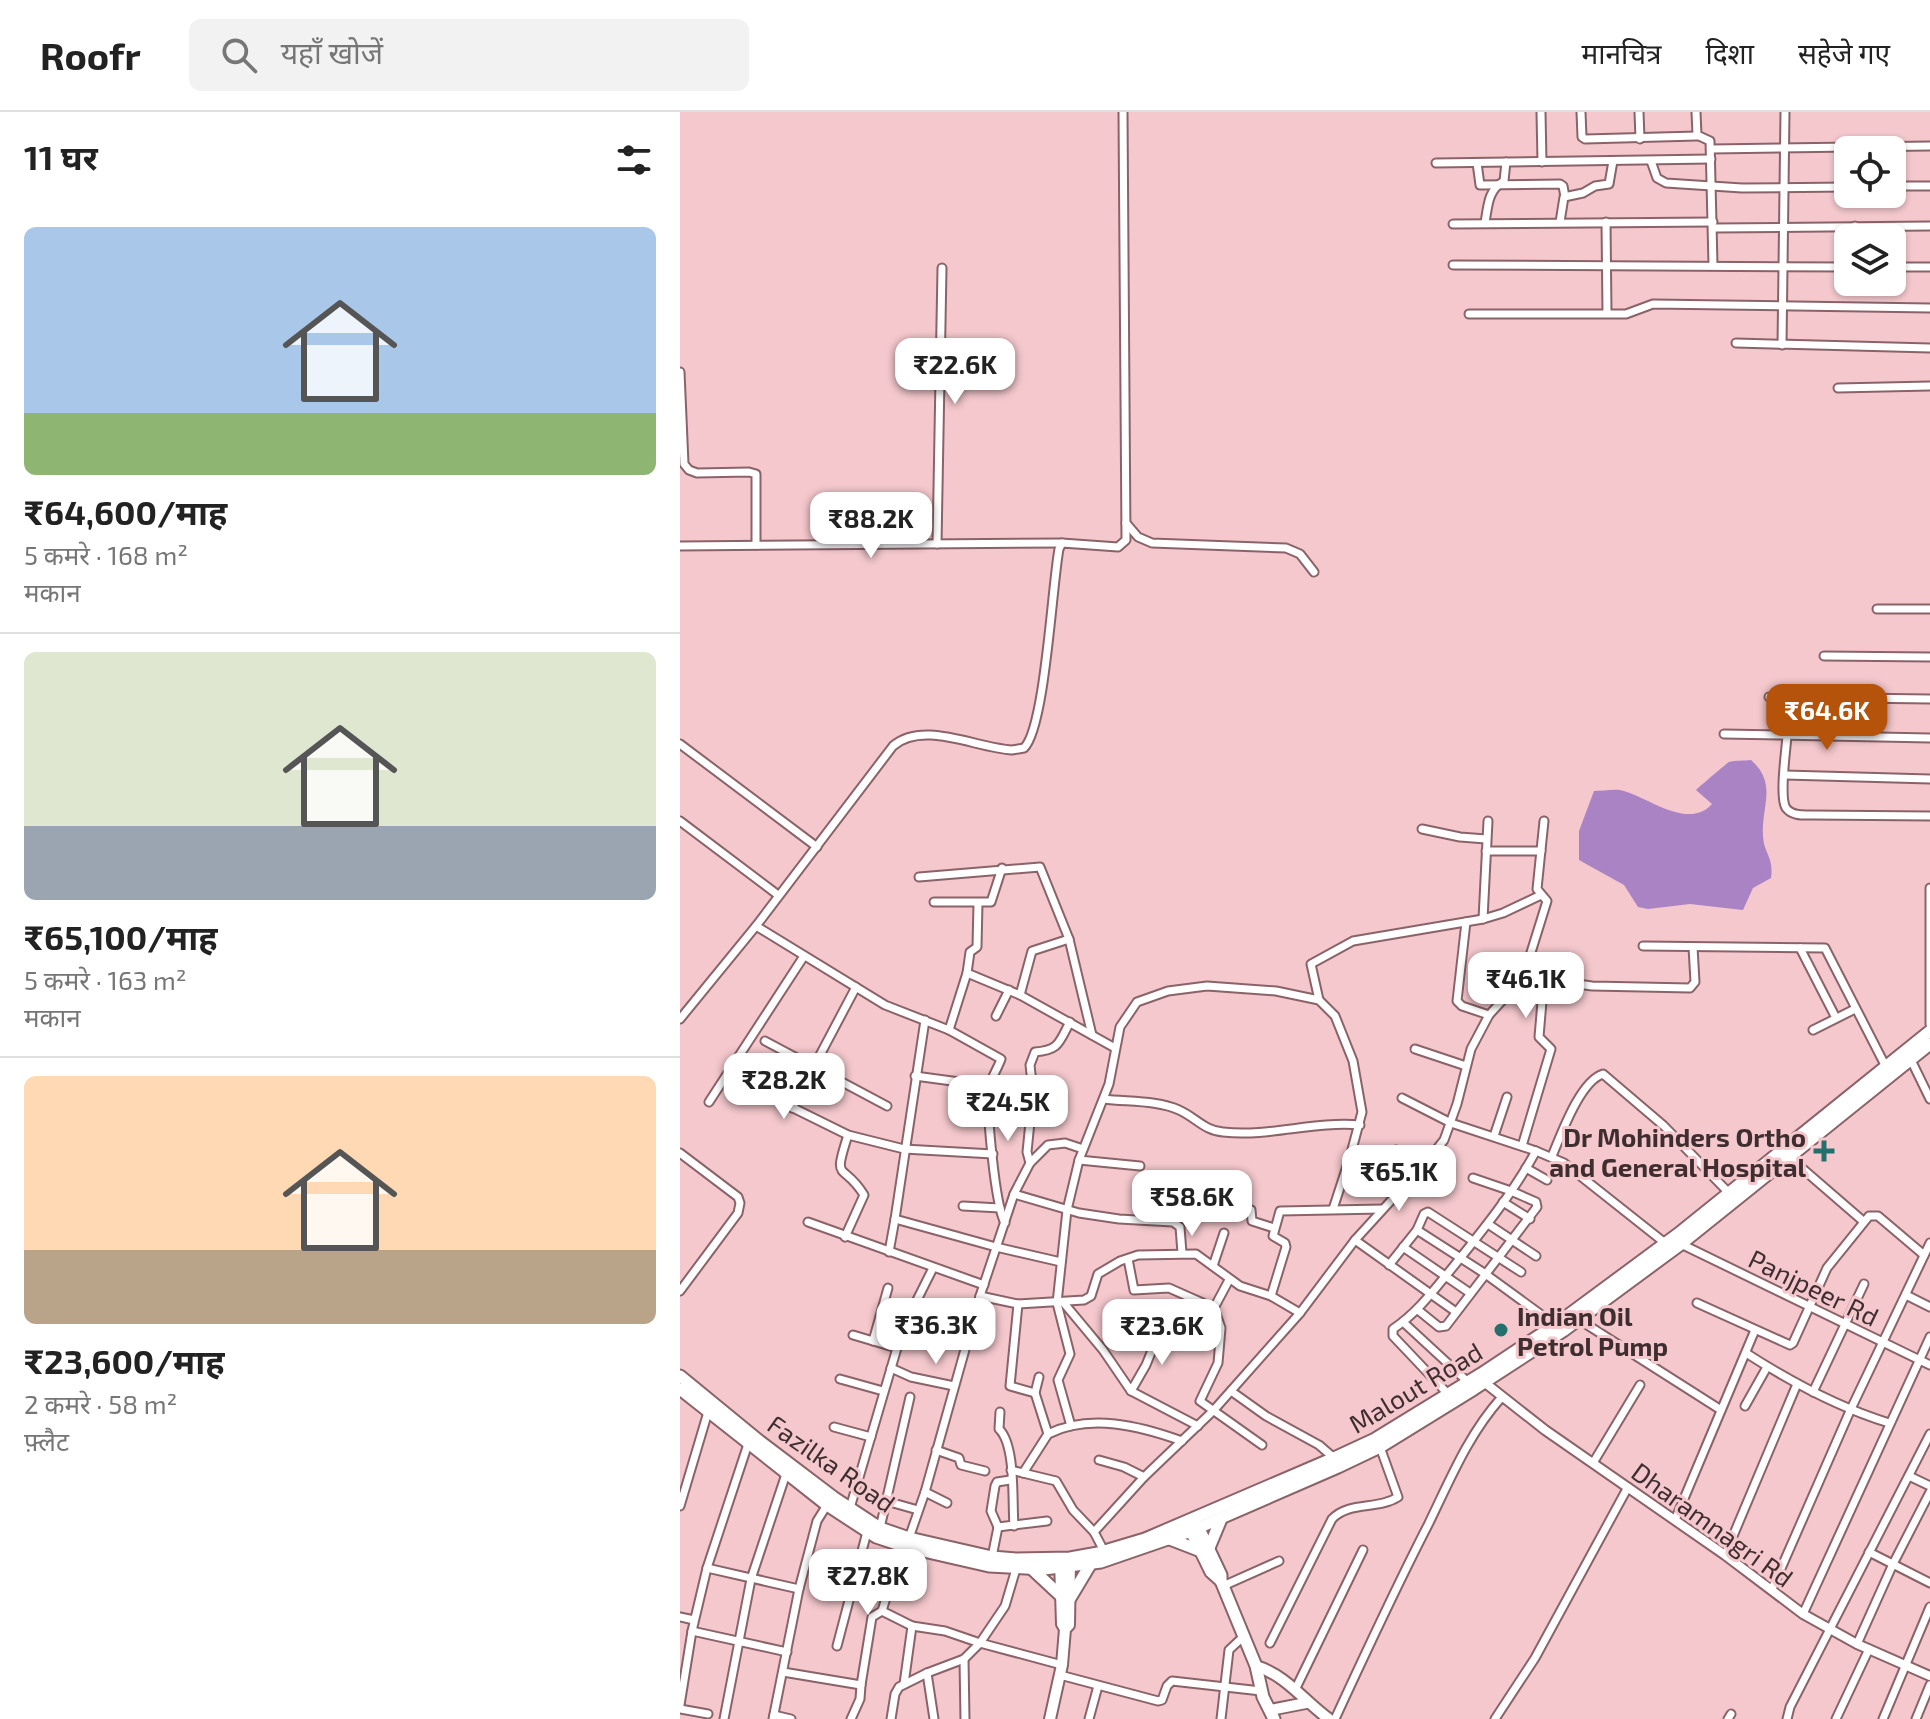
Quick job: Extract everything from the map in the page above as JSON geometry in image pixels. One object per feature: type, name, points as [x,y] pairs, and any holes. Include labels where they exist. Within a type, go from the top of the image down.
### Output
[{"type":"main road","name":"Malout Road","points":[[1065,1563],[1090,1565],[1170,1539],[1193,1525],[1380,1447],[1484,1382],[1559,1328],[1930,1031]]},
{"type":"main road","name":"Malout Road","points":[[1065,1563],[1221,1519],[1258,1497],[1375,1439],[1578,1319],[1681,1244],[1930,1044]]},
{"type":"main road","name":"Fazilka Road","points":[[680,1376],[758,1440],[850,1508],[907,1542],[992,1557],[1065,1563]]},
{"type":"main road","name":"Fazilka Road","points":[[680,1389],[786,1474],[867,1532],[989,1566],[1032,1569],[1065,1563]]},
{"type":"main road","points":[[1205,1550],[1221,1519]]},
{"type":"main road","points":[[1193,1525],[1221,1575],[1272,1715],[1306,1703]]},
{"type":"main road","points":[[1170,1539],[1205,1550]]},
{"type":"main road","points":[[1050,1719],[1061,1670],[1065,1629],[1062,1624],[1065,1563]]},
{"type":"main road","points":[[1065,1598],[1090,1565]]},
{"type":"main road","points":[[1032,1569],[1065,1598]]},
{"type":"main road","points":[[1256,1666],[1278,1676],[1306,1703],[1332,1719]]},
{"type":"street","points":[[680,546],[1062,543],[1122,546],[1126,540],[1123,112]]},
{"type":"street","points":[[1541,112],[1542,162]]},
{"type":"street","points":[[1581,112],[1583,138],[1709,138],[1713,187],[1713,265]]},
{"type":"street","points":[[1639,112],[1640,139]]},
{"type":"street","points":[[1696,112],[1697,136]]},
{"type":"street","points":[[1782,345],[1785,112]]},
{"type":"street","points":[[1711,149],[1930,146]]},
{"type":"street","points":[[1436,163],[1711,159]]},
{"type":"street","points":[[1560,222],[1561,202],[1565,197],[1609,184],[1613,161]]},
{"type":"street","points":[[1651,161],[1657,178],[1662,182],[1713,187],[1834,187]]},
{"type":"street","points":[[1485,223],[1491,193],[1495,185],[1504,181],[1506,162]]},
{"type":"street","points":[[1477,163],[1478,184],[1560,184],[1563,185],[1565,197]]},
{"type":"street","points":[[1906,186],[1930,186]]},
{"type":"street","points":[[1453,224],[1606,222],[1834,226]]},
{"type":"street","points":[[1606,222],[1607,313]]},
{"type":"street","points":[[1906,226],[1930,226]]},
{"type":"street","points":[[1453,265],[1834,267]]},
{"type":"street","points":[[1906,267],[1930,267]]},
{"type":"street","points":[[937,544],[942,268]]},
{"type":"street","points":[[1469,314],[1631,313],[1647,305],[1930,308]]},
{"type":"street","points":[[1736,343],[1930,348]]},
{"type":"street","points":[[680,372],[684,464],[697,473],[756,474],[756,545]]},
{"type":"street","points":[[1838,388],[1930,386]]},
{"type":"street","points":[[1126,523],[1143,541],[1152,543],[1286,548],[1300,554],[1314,572]]},
{"type":"street","points":[[680,1019],[901,739],[920,734],[1012,750],[1020,750],[1029,744],[1039,704],[1058,554],[1062,543]]},
{"type":"street","points":[[1877,609],[1930,609]]},
{"type":"street","points":[[1824,656],[1930,657]]},
{"type":"street","points":[[1769,697],[1930,699]]},
{"type":"street","points":[[1724,734],[1930,738]]},
{"type":"street","points":[[1787,736],[1784,803],[1787,809],[1799,815],[1930,816]]},
{"type":"street","points":[[680,744],[817,847]]},
{"type":"street","points":[[1785,775],[1930,779]]},
{"type":"street","points":[[680,821],[778,895]]},
{"type":"street","points":[[1483,919],[1488,821]]},
{"type":"street","points":[[1094,1532],[1144,1477],[1231,1391],[1300,1313],[1355,1240],[1444,1140],[1471,1049],[1489,1015],[1520,976],[1542,921],[1547,901],[1537,889],[1544,821]]},
{"type":"street","points":[[1422,829],[1486,839]]},
{"type":"street","points":[[1486,851],[1541,851]]},
{"type":"street","points":[[919,877],[1040,867],[1069,939],[1092,1035]]},
{"type":"street","points":[[934,902],[992,901],[1002,868]]},
{"type":"street","points":[[1930,888],[1930,1024]]},
{"type":"street","points":[[1319,1000],[1311,964],[1353,941],[1483,919],[1541,895]]},
{"type":"street","points":[[949,1030],[967,973],[970,952],[977,947],[978,903]]},
{"type":"street","points":[[1466,922],[1457,1001],[1462,1006],[1489,1015]]},
{"type":"street","points":[[756,926],[894,1010],[949,1030],[1001,1059],[989,1086],[993,1154],[1005,1223]]},
{"type":"street","points":[[1020,995],[1032,951],[1069,939]]},
{"type":"street","points":[[1643,946],[1821,948],[1828,951],[1886,1067]]},
{"type":"street","points":[[1520,976],[1592,986],[1690,988],[1695,982],[1693,947]]},
{"type":"street","points":[[1800,948],[1836,1018]]},
{"type":"street","points":[[709,1102],[804,956]]},
{"type":"street","points":[[967,973],[1020,995],[1115,1048]]},
{"type":"street","points":[[1522,1146],[1551,1050],[1550,1046],[1539,1040],[1544,978]]},
{"type":"street","points":[[1071,1426],[1058,1380],[1070,1354],[1060,1302],[1067,1210],[1079,1160],[1104,1099],[1120,1027],[1137,1002],[1168,991],[1207,986],[1251,988],[1295,993],[1319,1000],[1335,1016],[1347,1043],[1362,1112],[1333,1209]]},
{"type":"street","points":[[792,1108],[856,987]]},
{"type":"street","points":[[996,1016],[1009,990]]},
{"type":"street","points":[[1511,991],[1542,993]]},
{"type":"street","points":[[1813,1030],[1855,1009]]},
{"type":"street","points":[[889,1252],[925,1020]]},
{"type":"street","points":[[1030,1163],[1027,1152],[1033,1092],[1031,1062],[1035,1052],[1056,1047],[1070,1022]]},
{"type":"street","points":[[765,1041],[887,1106]]},
{"type":"street","points":[[1415,1049],[1466,1066]]},
{"type":"street","points":[[1911,1060],[1930,1099]]},
{"type":"street","points":[[1552,1156],[1576,1104],[1596,1077],[1603,1074],[1664,1126],[1729,1193]]},
{"type":"street","points":[[915,1076],[989,1086]]},
{"type":"street","points":[[1494,1136],[1507,1097]]},
{"type":"street","points":[[773,1098],[848,1135],[904,1149],[993,1154]]},
{"type":"street","points":[[1402,1098],[1451,1123],[1552,1156],[1665,1243]]},
{"type":"street","points":[[1104,1099],[1178,1109],[1205,1127],[1223,1132],[1278,1133],[1331,1123],[1360,1125]]},
{"type":"street","points":[[845,1237],[864,1195],[840,1169],[839,1162],[848,1135]]},
{"type":"street","points":[[851,1719],[860,1699],[872,1617],[882,1611],[925,1492],[980,1296],[1014,1194],[1030,1163],[1051,1144],[1065,1143],[1083,1149]]},
{"type":"street","points":[[1396,1150],[1415,1174]]},
{"type":"street","points":[[1448,1394],[1393,1336],[1393,1329],[1418,1310],[1475,1241],[1536,1151]]},
{"type":"street","points":[[680,1153],[738,1197],[740,1203],[738,1213],[680,1291]]},
{"type":"street","points":[[1350,1157],[1402,1186]]},
{"type":"street","points":[[1789,1157],[1863,1221]]},
{"type":"street","points":[[1079,1160],[1140,1166]]},
{"type":"street","points":[[1526,1168],[1547,1180]]},
{"type":"street","points":[[1418,1310],[1443,1327],[1484,1273],[1514,1241],[1537,1207],[1536,1202],[1473,1178]]},
{"type":"street","points":[[1014,1194],[1067,1210],[1119,1219],[1173,1222],[1180,1227],[1182,1253]]},
{"type":"street","points":[[1503,1202],[1530,1219]]},
{"type":"street","points":[[963,1206],[1000,1208]]},
{"type":"street","points":[[1218,1206],[1251,1210],[1252,1221],[1274,1228]]},
{"type":"street","points":[[1271,1296],[1286,1247],[1285,1243],[1273,1236],[1282,1210],[1382,1209]]},
{"type":"street","points":[[1389,1265],[1428,1212],[1521,1272]]},
{"type":"street","points":[[1697,1303],[1790,1345],[1827,1268],[1869,1216],[1878,1216],[1924,1255]]},
{"type":"street","points":[[895,1219],[1061,1262]]},
{"type":"street","points":[[808,1222],[984,1285]]},
{"type":"street","points":[[1488,1224],[1536,1256]]},
{"type":"street","points":[[1417,1230],[1484,1273],[1559,1328]]},
{"type":"street","points":[[1213,1266],[1224,1233]]},
{"type":"street","points":[[1355,1240],[1456,1312]]},
{"type":"street","points":[[1772,1589],[1850,1411],[1930,1243]]},
{"type":"street","name":"Panjpeer Rd","points":[[1681,1244],[1930,1365]]},
{"type":"street","points":[[1403,1247],[1470,1293]]},
{"type":"street","points":[[980,1296],[1018,1304],[1089,1298],[1098,1274],[1128,1259],[1138,1255],[1182,1253],[1196,1254],[1229,1280],[1271,1296],[1300,1313]]},
{"type":"street","points":[[1128,1259],[1134,1290],[1169,1288],[1214,1308],[1221,1328],[1218,1363],[1200,1398],[1201,1403],[1262,1445]]},
{"type":"street","points":[[850,1508],[897,1348],[933,1268]]},
{"type":"street","points":[[1214,1308],[1229,1280]]},
{"type":"street","points":[[1813,1392],[1864,1284]]},
{"type":"street","points":[[873,1341],[888,1288]]},
{"type":"street","points":[[1906,1295],[1930,1307]]},
{"type":"street","points":[[1060,1302],[1103,1350],[1131,1391],[1198,1426]]},
{"type":"street","points":[[1018,1304],[1010,1386],[1035,1393]]},
{"type":"street","points":[[1578,1319],[1721,1410]]},
{"type":"street","points":[[1403,1322],[1468,1382]]},
{"type":"street","points":[[1131,1391],[1161,1328]]},
{"type":"street","points":[[1675,1520],[1755,1330]]},
{"type":"street","points":[[853,1335],[897,1348]]},
{"type":"street","points":[[1803,1614],[1930,1337]]},
{"type":"street","points":[[1746,1353],[1850,1411],[1889,1423]]},
{"type":"street","points":[[1745,1406],[1767,1367]]},
{"type":"street","points":[[891,1368],[911,1377],[954,1386]]},
{"type":"street","points":[[1039,1377],[1035,1393],[1048,1434]]},
{"type":"street","points":[[840,1379],[883,1391]]},
{"type":"street","name":"Dharamnagri Rd","points":[[1484,1382],[1501,1398],[1725,1555],[1803,1614],[1857,1644],[1930,1676]]},
{"type":"street","points":[[1725,1555],[1797,1384]]},
{"type":"street","points":[[1593,1463],[1640,1385]]},
{"type":"street","points":[[1231,1391],[1266,1416],[1319,1445],[1334,1458]]},
{"type":"street","points":[[880,1528],[910,1397]]},
{"type":"street","points":[[1332,1719],[1464,1451],[1477,1427],[1501,1398]]},
{"type":"street","points":[[680,1506],[708,1412]]},
{"type":"street","points":[[1000,1412],[999,1429],[1006,1437],[1011,1470],[1014,1526]]},
{"type":"street","points":[[1023,1473],[1048,1434],[1071,1426],[1134,1426],[1182,1441]]},
{"type":"street","points":[[834,1427],[871,1437]]},
{"type":"street","points":[[1787,1719],[1790,1707],[1930,1434]]},
{"type":"street","points":[[708,1714],[680,1707],[694,1620],[707,1568],[748,1444]]},
{"type":"street","points":[[1270,1643],[1332,1519],[1339,1512],[1384,1504],[1398,1497],[1380,1447]]},
{"type":"street","points":[[936,1450],[959,1458],[961,1465],[985,1471]]},
{"type":"street","points":[[1099,1460],[1144,1477]]},
{"type":"street","points":[[1011,1470],[1056,1481],[1073,1510],[1094,1532],[1104,1551]]},
{"type":"street","points":[[724,1719],[751,1579],[786,1474]]},
{"type":"street","points":[[1909,1476],[1930,1486]]},
{"type":"street","points":[[992,1557],[998,1527],[991,1511],[995,1486],[997,1482],[1010,1480]]},
{"type":"street","points":[[1495,1719],[1535,1658],[1628,1487]]},
{"type":"street","points":[[925,1492],[947,1503]]},
{"type":"street","points":[[1857,1644],[1930,1492]]},
{"type":"street","points":[[886,1501],[918,1510]]},
{"type":"street","points":[[791,1719],[774,1717],[799,1589],[817,1521],[827,1505]]},
{"type":"street","points":[[998,1527],[1047,1521]]},
{"type":"street","points":[[837,1646],[867,1532]]},
{"type":"street","points":[[1295,1690],[1363,1550]]},
{"type":"street","points":[[1869,1552],[1930,1583]]},
{"type":"street","points":[[1222,1583],[1279,1561]]},
{"type":"street","points":[[707,1568],[799,1589]]},
{"type":"street","points":[[891,1719],[895,1694],[904,1684],[964,1659],[980,1643],[1005,1606],[1016,1569]]},
{"type":"street","points":[[1883,1719],[1905,1666],[1926,1627],[1930,1607]]},
{"type":"street","points":[[882,1611],[912,1626],[945,1631],[1061,1670],[1098,1686],[1158,1701],[1162,1700],[1172,1681],[1261,1691]]},
{"type":"street","points":[[680,1617],[694,1620]]},
{"type":"street","points":[[904,1684],[912,1626]]},
{"type":"street","points":[[692,1631],[787,1652]]},
{"type":"street","points":[[1221,1719],[1229,1650],[1244,1636]]},
{"type":"street","points":[[1836,1719],[1869,1649]]},
{"type":"street","points":[[964,1659],[965,1719]]},
{"type":"street","points":[[783,1672],[861,1685]]},
{"type":"street","points":[[927,1673],[934,1719]]},
{"type":"street","points":[[1916,1719],[1930,1685]]},
{"type":"street","points":[[1089,1719],[1098,1686]]},
{"type":"shaded area","points":[[1751,760],[1764,778],[1766,787],[1763,836],[1772,871],[1771,878],[1753,888],[1743,910],[1690,904],[1648,909],[1638,907],[1624,885],[1579,860],[1579,831],[1594,791],[1620,790],[1667,809],[1691,814],[1712,804],[1696,790],[1698,788],[1729,762]]},
{"type":"place","name":"Dr Mohinders Ortho and General Hospital","points":[[1824,1151]]},
{"type":"place","name":"Indian Oil Petrol Pump","points":[[1501,1330]]}]
